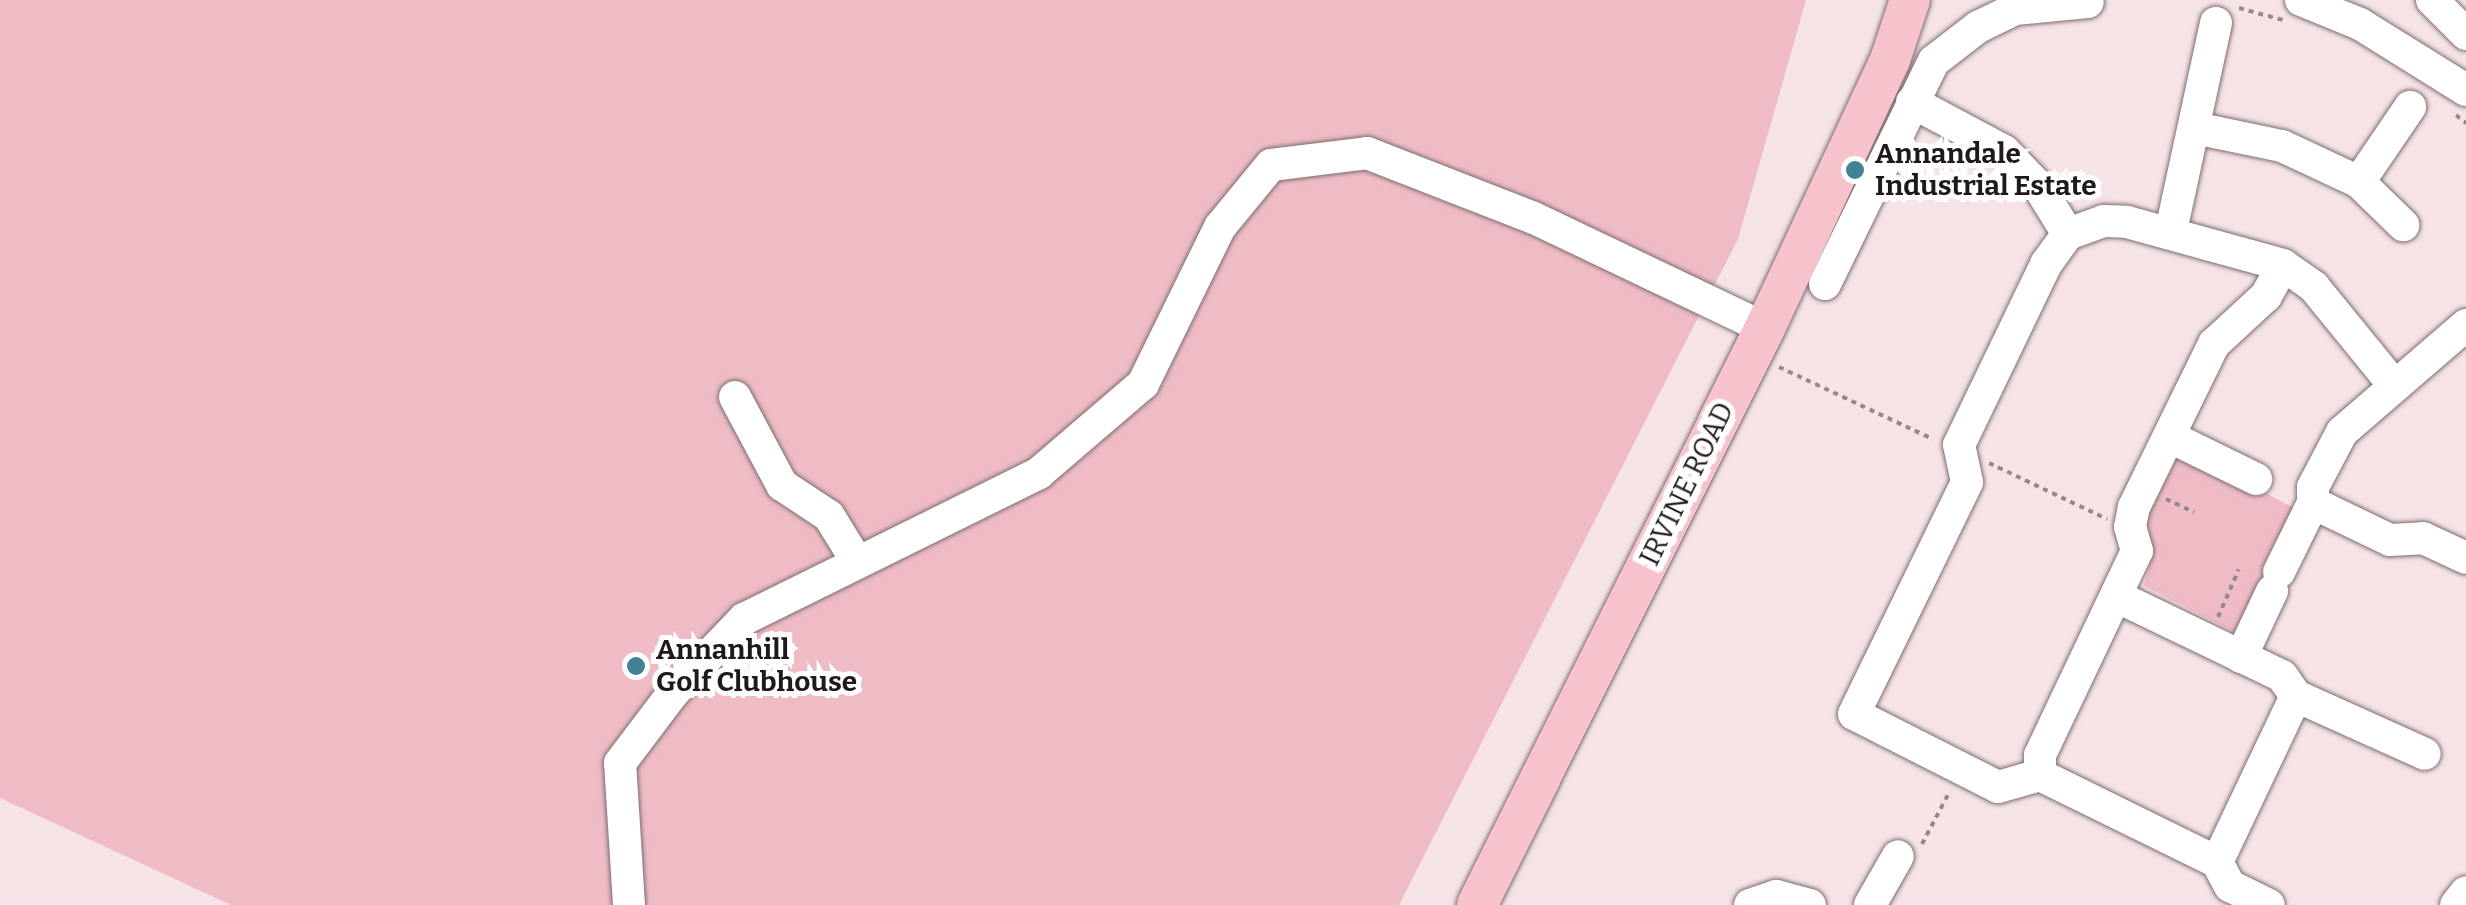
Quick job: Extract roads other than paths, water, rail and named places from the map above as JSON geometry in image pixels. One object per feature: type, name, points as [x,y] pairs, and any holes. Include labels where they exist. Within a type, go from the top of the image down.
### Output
[{"type":"main road","points":[[1890,60],[1910,0]]},
{"type":"main road","points":[[1890,60],[1943,0]]},
{"type":"main road","name":"IRVINE ROAD","points":[[1477,905],[1758,341],[1890,60]]},
{"type":"street","points":[[2432,0],[2466,34]]},
{"type":"street","points":[[1825,284],[1934,60],[1978,27],[2015,9],[2088,2]]},
{"type":"street","points":[[2296,11],[2364,12],[2460,102]]},
{"type":"street","points":[[2171,231],[2227,15]]},
{"type":"street","points":[[1912,102],[2004,150],[2038,186],[2068,234]]},
{"type":"street","points":[[2360,182],[2410,107]]},
{"type":"street","points":[[2195,128],[2282,146],[2360,182],[2403,225]]},
{"type":"street","points":[[629,905],[620,763],[672,693],[744,619],[856,560],[1039,473],[1143,384],[1220,227],[1271,165],[1367,153],[1534,218],[1758,341]]},
{"type":"street","points":[[2269,905],[2230,886],[2216,862],[2040,775],[1998,787],[1854,714],[1967,482],[1962,456],[2046,264],[2068,234],[2104,221],[2171,231],[2283,265],[2314,287],[2394,385]]},
{"type":"street","points":[[2040,775],[2040,756],[2120,598],[2137,551],[2130,527],[2214,344],[2266,296],[2283,265]]},
{"type":"street","points":[[2241,657],[2313,503],[2313,486],[2342,432],[2466,325]]},
{"type":"street","points":[[735,397],[782,485],[830,516],[856,560]]},
{"type":"street","points":[[2170,437],[2256,478]]},
{"type":"street","points":[[2313,503],[2390,540],[2423,538],[2466,558]]},
{"type":"street","points":[[2120,598],[2282,676],[2296,696],[2396,722],[2424,754]]},
{"type":"street","points":[[2216,862],[2296,696]]},
{"type":"street","points":[[1870,905],[1898,856]]},
{"type":"street","points":[[2456,905],[2466,892]]},
{"type":"street","points":[[1750,905],[1776,896],[1810,905]]},
{"type":"place","name":"Annandale Industrial Estate","points":[[1855,170]]},
{"type":"place","name":"Annanhill Golf Clubhouse","points":[[636,666]]}]
